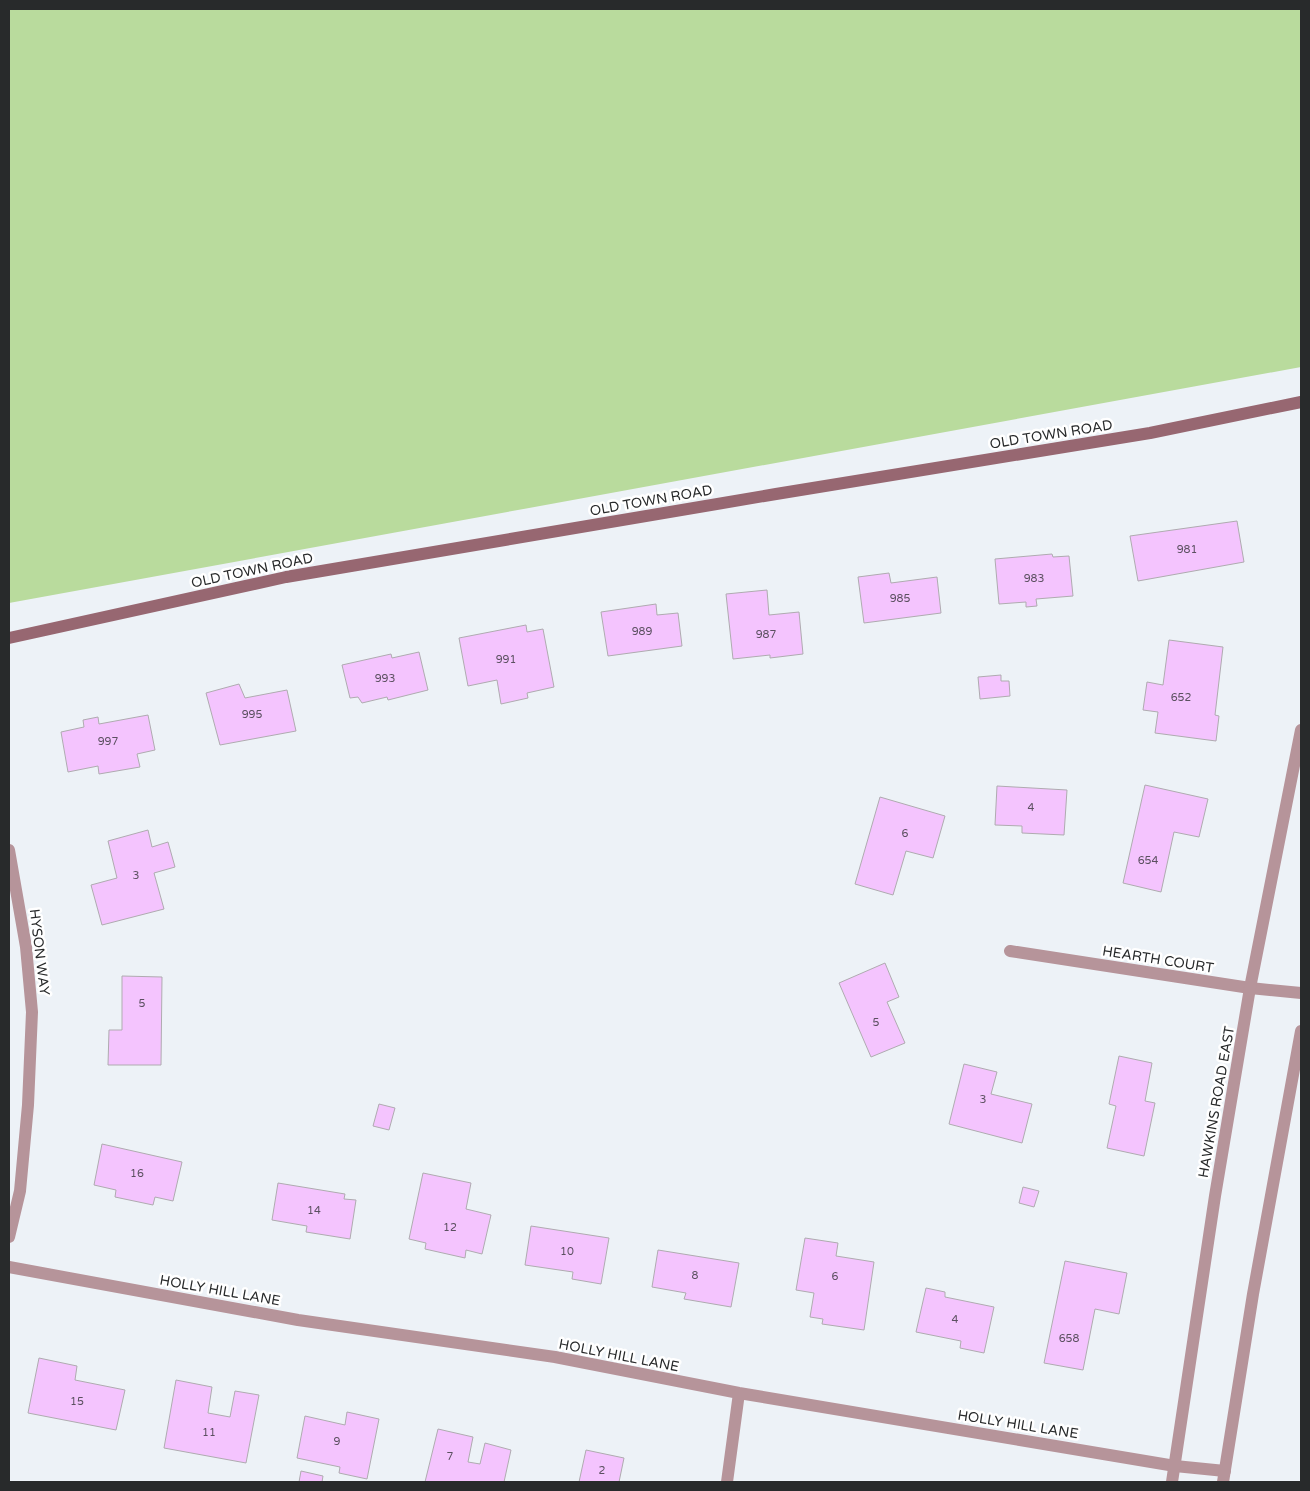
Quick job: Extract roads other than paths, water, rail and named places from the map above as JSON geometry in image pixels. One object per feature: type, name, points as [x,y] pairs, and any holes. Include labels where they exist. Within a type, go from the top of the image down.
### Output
[{"type":"main road","name":"OLD TOWN ROAD","points":[[9,638],[286,577],[786,492],[1150,433],[1301,402]]},
{"type":"street","name":"HAWKINS ROAD EAST","points":[[1172,1482],[1215,1196],[1250,988],[1301,730]]},
{"type":"street","name":"HYSON WAY","points":[[9,850],[26,947],[32,1012],[28,1105],[20,1192],[9,1237]]},
{"type":"street","name":"HEARTH COURT","points":[[1010,951],[1250,988],[1301,993]]},
{"type":"street","points":[[1224,1477],[1253,1294],[1301,1031]]},
{"type":"street","name":"HOLLY HILL LANE","points":[[9,1267],[298,1320],[555,1357],[739,1393],[1175,1466],[1224,1477]]},
{"type":"street","points":[[727,1482],[739,1393]]}]
